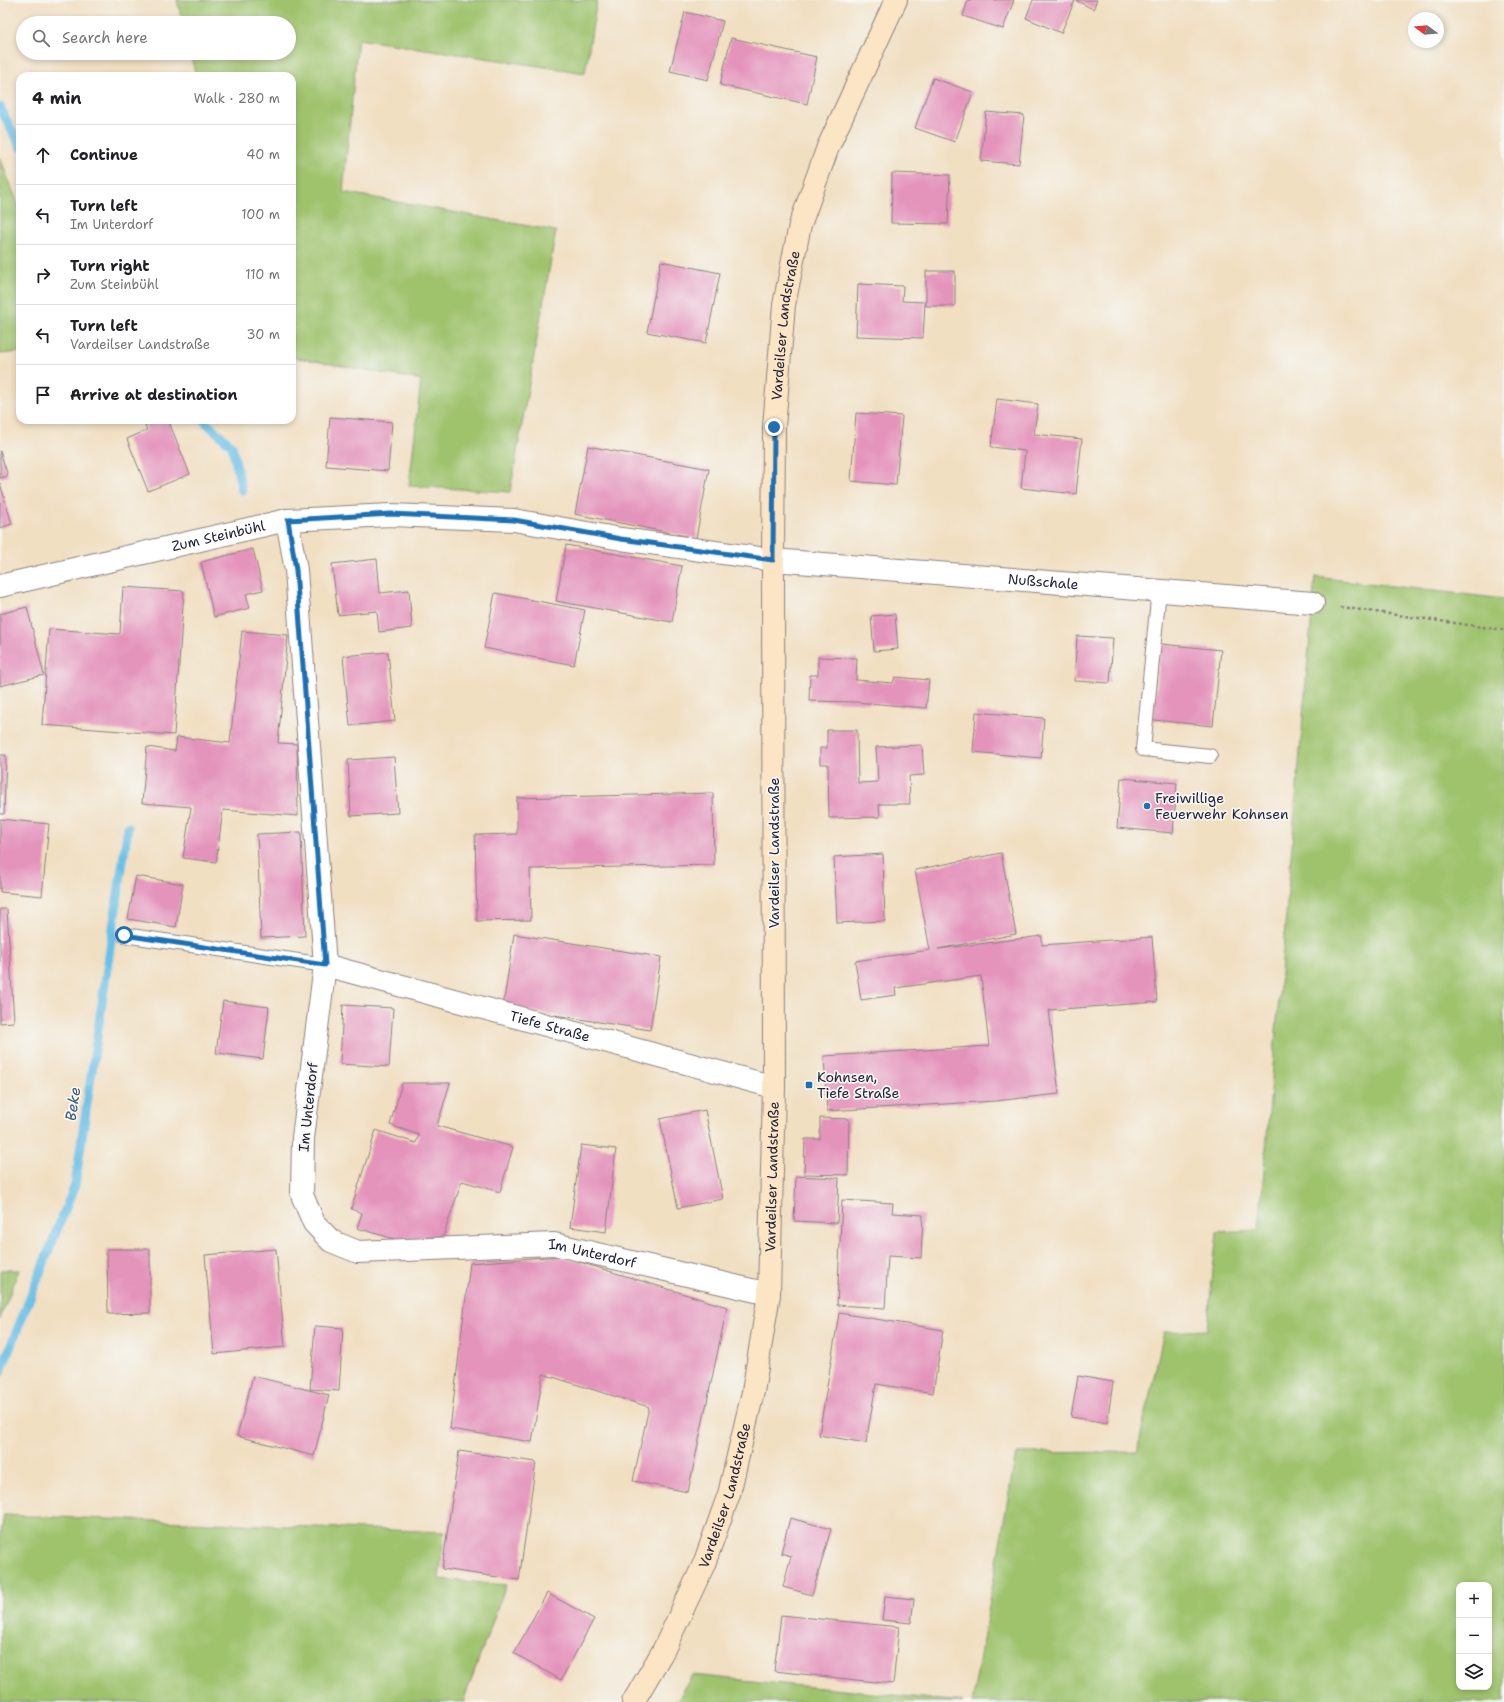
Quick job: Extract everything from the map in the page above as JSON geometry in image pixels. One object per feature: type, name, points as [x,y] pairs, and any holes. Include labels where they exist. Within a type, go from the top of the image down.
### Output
[{"type":"street","name":"Vardeilser Landstraße","points":[[633,1702],[664,1651],[700,1572],[729,1494],[753,1392],[769,1294],[774,1087],[774,427],[784,305],[800,225],[828,147],[896,0]]},
{"type":"street","name":"Zum Steinbühl","points":[[0,586],[288,520],[391,514],[514,520],[629,540],[773,560]]},
{"type":"street","name":"Im Unterdorf","points":[[288,520],[296,570],[325,965],[303,1138],[302,1196],[314,1222],[331,1241],[358,1252],[554,1244],[769,1294]]},
{"type":"street","name":"Nußschale","points":[[773,560],[1313,603]]},
{"type":"street","name":"Tiefe Straße","points":[[325,965],[774,1087]]},
{"type":"lane","points":[[1159,590],[1143,749],[1210,756]]},
{"type":"lane","points":[[124,935],[325,965]]},
{"type":"path","points":[[1313,603],[1504,630]]},
{"type":"green space","points":[[177,0],[597,0],[585,73],[358,39],[343,192],[556,231],[510,492],[409,486],[421,380],[296,358],[296,72],[195,72],[192,60],[296,60],[296,16],[181,16]]},
{"type":"green space","points":[[0,157],[16,199],[16,352],[0,354]]},
{"type":"green space","points":[[1315,577],[1504,599],[1504,1702],[972,1702],[1016,1453],[1137,1452],[1164,1332],[1207,1330],[1217,1232],[1259,1230]]},
{"type":"green space","points":[[0,1270],[19,1270],[0,1319]]},
{"type":"green space","points":[[4,1515],[444,1532],[439,1579],[506,1585],[463,1702],[0,1702],[0,1541]]},
{"type":"green space","points":[[692,1675],[962,1702],[677,1702]]},
{"type":"building","points":[[968,0],[1014,0],[1003,29],[963,16]]},
{"type":"building","points":[[1033,0],[1075,0],[1061,33],[1026,18]]},
{"type":"building","points":[[1075,0],[1097,0],[1093,9]]},
{"type":"building","points":[[685,12],[723,21],[708,80],[670,71]]},
{"type":"building","points":[[731,38],[817,57],[807,104],[720,85]]},
{"type":"building","points":[[933,78],[973,92],[955,142],[915,128]]},
{"type":"building","points":[[986,112],[1024,115],[1019,164],[981,161]]},
{"type":"building","points":[[892,173],[950,175],[948,224],[891,223]]},
{"type":"building","points":[[661,261],[720,273],[706,343],[647,332]]},
{"type":"building","points":[[926,271],[955,271],[955,306],[926,306]]},
{"type":"building","points":[[858,284],[903,286],[902,301],[925,302],[923,338],[856,336]]},
{"type":"building","points":[[997,399],[1038,404],[1034,434],[1082,439],[1076,494],[1021,488],[1025,451],[991,447]]},
{"type":"building","points":[[856,413],[902,416],[896,485],[851,481]]},
{"type":"building","points":[[330,417],[392,422],[388,471],[326,466]]},
{"type":"building","points":[[145,424],[170,424],[190,474],[148,491],[127,439],[147,430]]},
{"type":"building","points":[[588,446],[709,469],[696,538],[575,514]]},
{"type":"building","points":[[0,451],[8,476],[0,478]]},
{"type":"building","points":[[0,483],[12,524],[0,528]]},
{"type":"building","points":[[566,545],[682,566],[672,622],[556,601]]},
{"type":"building","points":[[253,549],[263,590],[246,594],[250,608],[214,617],[201,562]]},
{"type":"building","points":[[377,559],[380,593],[409,590],[412,628],[379,632],[377,611],[338,615],[332,564]]},
{"type":"building","points":[[123,587],[184,591],[174,735],[42,725],[49,629],[120,634]]},
{"type":"building","points":[[495,593],[585,610],[574,665],[484,648]]},
{"type":"building","points":[[27,607],[44,675],[0,686],[0,614]]},
{"type":"building","points":[[895,614],[898,649],[874,651],[871,616]]},
{"type":"building","points":[[242,631],[288,635],[278,743],[297,744],[298,816],[223,810],[216,862],[183,858],[191,807],[142,803],[147,747],[175,751],[177,737],[230,743]]},
{"type":"building","points":[[1077,636],[1113,638],[1110,683],[1074,681]]},
{"type":"building","points":[[1161,644],[1221,650],[1213,726],[1153,720]]},
{"type":"building","points":[[388,652],[395,721],[350,726],[343,656]]},
{"type":"building","points":[[818,657],[857,658],[856,680],[893,683],[895,677],[929,680],[926,708],[856,702],[809,701],[810,675],[818,675]]},
{"type":"building","points":[[976,712],[1044,718],[1041,758],[973,752]]},
{"type":"building","points":[[827,730],[857,730],[858,783],[878,782],[876,747],[922,745],[924,775],[909,776],[910,804],[879,804],[880,817],[829,818],[828,764],[820,764],[820,748],[827,748]]},
{"type":"building","points":[[0,755],[6,755],[4,814],[0,814]]},
{"type":"building","points":[[394,757],[398,813],[351,816],[348,760]]},
{"type":"building","name":"Freiwillige Feuerwehr Kohnsen","points":[[1121,778],[1177,783],[1173,833],[1117,828]]},
{"type":"building","points":[[713,793],[714,865],[530,869],[531,920],[477,921],[475,835],[517,834],[517,798]]},
{"type":"building","points":[[0,819],[49,824],[42,896],[0,892]]},
{"type":"building","points":[[301,832],[305,936],[261,938],[257,834]]},
{"type":"building","points":[[1001,853],[1016,934],[938,949],[1042,936],[1042,945],[1152,937],[1157,1002],[1049,1010],[1059,1094],[995,1101],[827,1111],[824,1056],[989,1046],[981,976],[895,988],[896,995],[861,1000],[855,961],[930,950],[915,870]]},
{"type":"building","points":[[883,854],[885,921],[837,923],[834,857]]},
{"type":"building","points":[[136,876],[183,884],[176,927],[128,919]]},
{"type":"building","points":[[0,909],[7,909],[14,1022],[0,1023]]},
{"type":"building","points":[[514,934],[661,957],[650,1030],[503,1007]]},
{"type":"building","points":[[223,1001],[269,1007],[263,1059],[216,1053]]},
{"type":"building","points":[[343,1005],[393,1008],[389,1067],[340,1064]]},
{"type":"building","points":[[402,1083],[450,1083],[437,1126],[513,1147],[500,1192],[462,1181],[443,1237],[398,1240],[357,1228],[362,1213],[351,1209],[376,1130],[416,1143],[419,1135],[390,1125]]},
{"type":"building","points":[[705,1110],[723,1199],[678,1208],[660,1119]]},
{"type":"building","points":[[820,1118],[849,1119],[848,1175],[804,1174],[805,1139],[820,1139]]},
{"type":"building","points":[[581,1145],[616,1149],[606,1232],[570,1227]]},
{"type":"building","points":[[796,1176],[839,1178],[837,1223],[794,1221]]},
{"type":"building","points":[[842,1200],[893,1203],[892,1213],[923,1215],[921,1258],[888,1256],[885,1308],[837,1305]]},
{"type":"building","points":[[107,1249],[150,1249],[150,1313],[108,1314]]},
{"type":"building","points":[[276,1249],[285,1347],[214,1354],[205,1255]]},
{"type":"building","points":[[560,1256],[727,1307],[688,1492],[633,1481],[649,1407],[543,1374],[532,1442],[450,1429],[470,1263]]},
{"type":"building","points":[[839,1313],[943,1330],[933,1393],[876,1384],[866,1443],[819,1435]]},
{"type":"building","points":[[315,1326],[343,1328],[339,1391],[310,1389]]},
{"type":"building","points":[[253,1376],[329,1395],[314,1456],[237,1436]]},
{"type":"building","points":[[1078,1376],[1113,1382],[1107,1423],[1071,1417]]},
{"type":"building","points":[[459,1451],[536,1462],[519,1580],[442,1569]]},
{"type":"building","points":[[790,1518],[831,1529],[812,1595],[783,1587],[791,1556],[781,1553]]},
{"type":"building","points":[[547,1593],[594,1619],[561,1680],[514,1653]]},
{"type":"building","points":[[885,1596],[914,1599],[911,1623],[882,1620]]},
{"type":"building","points":[[781,1615],[899,1627],[893,1684],[774,1671]]},
{"type":"waterway","name":"Beke","points":[[0,107],[16,139]]},
{"type":"waterway","name":"Beke","points":[[207,424],[232,446],[242,491]]},
{"type":"waterway","name":"Beke","points":[[0,1373],[75,1185],[128,827]]},
{"type":"place","name":"Freiwillige Feuerwehr Kohnsen","points":[[1147,806]]},
{"type":"place","name":"Kohnsen, Tiefe Straße","points":[[809,1085]]},
{"type":"route","points":[[124,935],[325,965],[296,570],[288,520],[391,514],[514,520],[621,539],[773,560],[774,427]]}]
